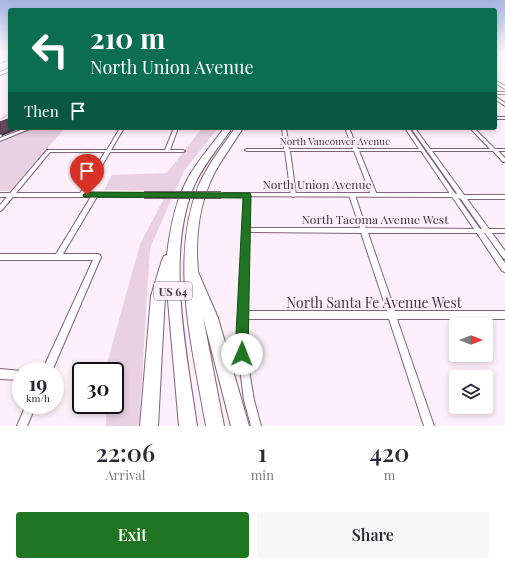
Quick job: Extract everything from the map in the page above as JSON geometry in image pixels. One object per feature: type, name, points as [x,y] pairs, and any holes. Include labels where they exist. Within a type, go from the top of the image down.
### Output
[{"type":"highway","name":"US 64","points":[[188,426],[173,292],[172,269],[174,240],[180,213],[190,186],[227,130]]},
{"type":"highway","name":"US 64","points":[[215,426],[193,296],[190,265],[193,222],[203,187],[209,174],[238,130]]},
{"type":"highway","points":[[149,426],[158,296],[174,240]]},
{"type":"highway","points":[[190,265],[211,318],[240,426]]},
{"type":"street","points":[[497,99],[505,105]]},
{"type":"street","points":[[0,140],[25,130]]},
{"type":"street","points":[[82,195],[121,130]]},
{"type":"street","points":[[168,151],[175,130]]},
{"type":"street","points":[[284,130],[293,195]]},
{"type":"street","points":[[347,130],[374,195]]},
{"type":"street","points":[[409,130],[426,150]]},
{"type":"street","points":[[414,130],[426,150],[458,195],[487,230],[505,256]]},
{"type":"street","points":[[474,130],[505,161]]},
{"type":"street","name":"North Vancouver Avenue","points":[[247,150],[505,150]]},
{"type":"street","points":[[0,209],[49,151],[183,151]]},
{"type":"street","name":"North Union Avenue","points":[[0,195],[458,195],[505,193]]},
{"type":"street","points":[[59,256],[95,195]]},
{"type":"street","points":[[247,195],[242,315],[242,354],[244,376],[256,426]]},
{"type":"street","points":[[352,195],[429,426]]},
{"type":"street","points":[[458,195],[478,230],[505,269]]},
{"type":"street","name":"North Union Avenue","points":[[458,195],[505,197]]},
{"type":"street","name":"North Tacoma Avenue West","points":[[245,230],[505,230]]},
{"type":"street","points":[[0,263],[2,257],[98,257],[51,362]]},
{"type":"street","name":"North Santa Fe Avenue West","points":[[242,315],[505,315]]},
{"type":"street","points":[[0,374],[12,375]]},
{"type":"street","points":[[22,426],[27,414]]},
{"type":"shaded area","points":[[29,130],[63,130],[10,191],[0,191],[0,142]]},
{"type":"shaded area","points":[[200,130],[216,130],[184,171],[150,248],[139,426],[106,426],[106,414],[124,414],[124,362],[107,362],[140,244],[168,191],[104,190],[112,175],[167,173]]},
{"type":"building","points":[[8,119],[8,130],[11,130],[0,134],[0,122]]},
{"type":"waterway","points":[[0,119],[8,115]]},
{"type":"route","points":[[87,195],[247,195],[242,354]]}]
